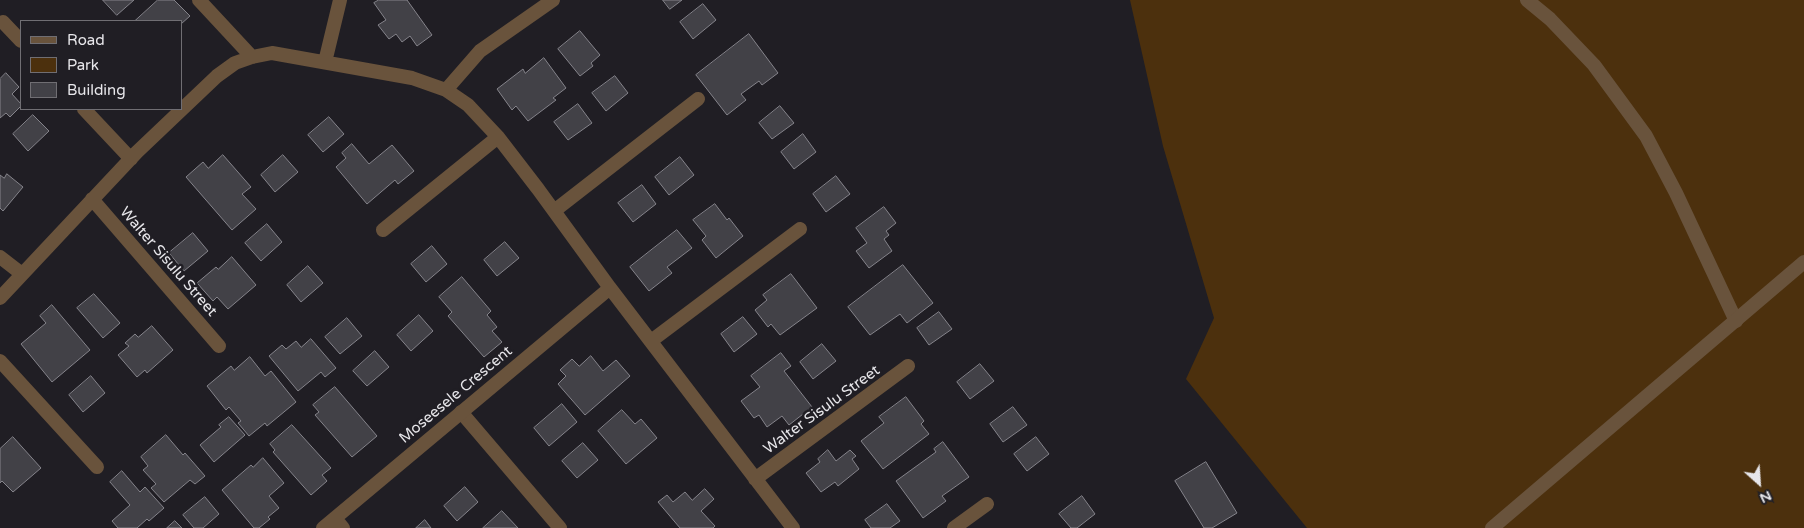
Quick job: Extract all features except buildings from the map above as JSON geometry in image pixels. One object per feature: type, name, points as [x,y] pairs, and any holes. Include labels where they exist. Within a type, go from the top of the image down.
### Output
[{"type":"street","points":[[199,0],[252,57]]},
{"type":"street","points":[[325,62],[340,0]]},
{"type":"street","points":[[446,90],[480,51],[554,0]]},
{"type":"street","points":[[1527,0],[1550,19],[1594,64],[1646,136],[1676,193],[1736,320]]},
{"type":"street","points":[[3,22],[20,40]]},
{"type":"street","points":[[182,110],[217,76],[235,63],[272,53],[412,78],[446,90],[468,105],[498,137],[610,288],[793,528]]},
{"type":"street","points":[[554,211],[698,99]]},
{"type":"street","points":[[85,110],[131,159]]},
{"type":"street","points":[[0,298],[92,199],[182,110]]},
{"type":"street","points":[[383,230],[498,137]]},
{"type":"street","name":"Walter Sisulu Street","points":[[92,199],[219,346]]},
{"type":"street","points":[[651,341],[800,229]]},
{"type":"street","points":[[0,257],[22,274]]},
{"type":"street","points":[[1492,528],[1804,262]]},
{"type":"street","name":"Moseesele Crescent","points":[[323,528],[339,523],[462,412],[610,288]]},
{"type":"street","points":[[0,361],[97,467]]},
{"type":"street","name":"Walter Sisulu Street","points":[[755,479],[908,366]]},
{"type":"street","points":[[462,412],[560,528]]},
{"type":"street","points":[[954,528],[987,504]]},
{"type":"green space","points":[[1130,0],[1804,0],[1804,528],[1307,528],[1186,379],[1214,318],[1163,146]]}]
